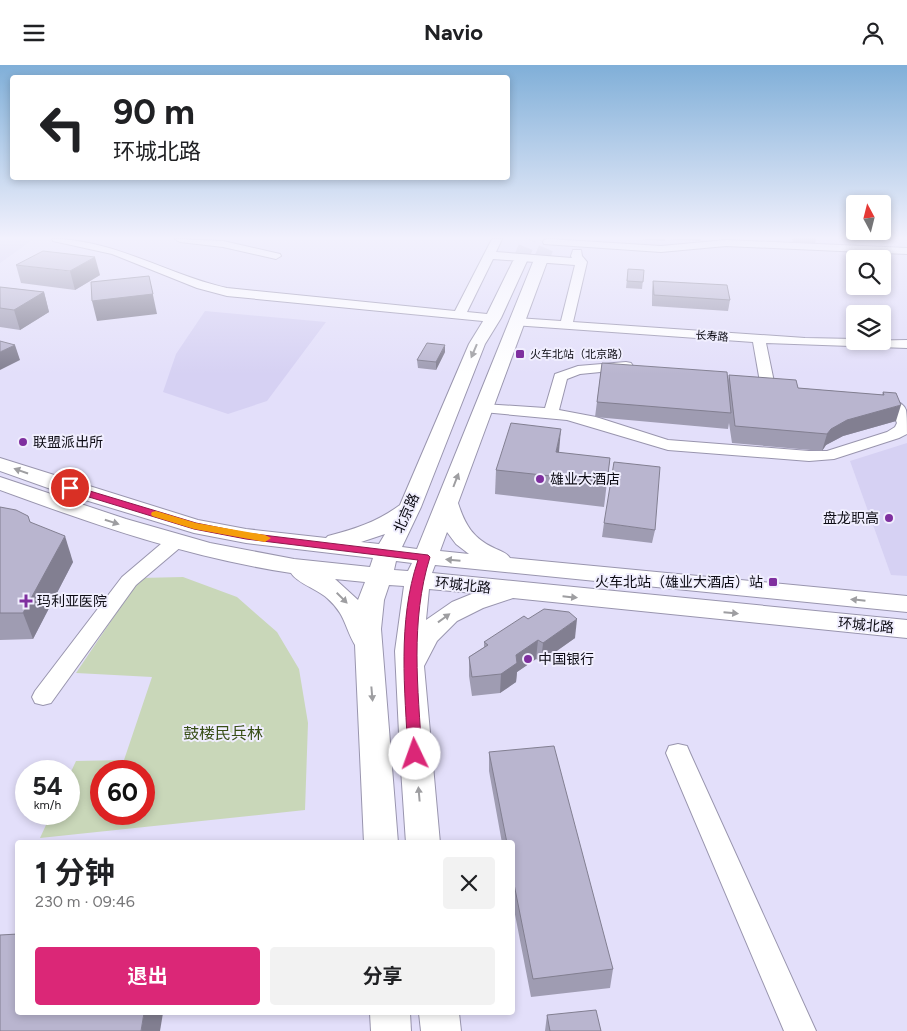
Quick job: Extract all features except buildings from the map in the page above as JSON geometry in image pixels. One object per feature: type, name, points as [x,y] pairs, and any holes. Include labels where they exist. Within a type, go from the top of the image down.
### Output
[{"type":"main road","name":"北京路","points":[[381,840],[369,657],[368,629],[371,600],[383,564],[410,507],[477,344],[493,318],[509,284]]},
{"type":"main road","points":[[423,840],[409,651],[421,568],[532,284]]},
{"type":"main road","name":"环城北路","points":[[0,464],[70,488],[194,526],[246,536],[305,543],[383,564],[421,568],[535,593],[907,629]]},
{"type":"main road","name":"环城北路","points":[[0,483],[85,514],[176,542],[268,562],[304,569],[383,564]]},
{"type":"main road","points":[[447,504],[452,523],[464,539],[490,556],[527,567]]},
{"type":"main road","points":[[305,543],[336,541],[364,534],[391,522],[410,507]]},
{"type":"main road","points":[[268,562],[323,582],[347,602],[362,626],[369,657]]},
{"type":"main road","name":"环城北路","points":[[421,568],[527,567],[907,605]]},
{"type":"main road","points":[[411,673],[414,659],[422,641],[435,624],[447,615],[467,604],[492,597],[535,593]]},
{"type":"main road","points":[[390,1015],[391,1031]]},
{"type":"main road","points":[[439,1015],[440,1031]]},
{"type":"street","points":[[197,284],[227,292],[493,318]]},
{"type":"street","points":[[459,315],[474,284]]},
{"type":"street","points":[[566,325],[575,284]]},
{"type":"street","name":"长寿路","points":[[517,322],[805,342],[907,344]]},
{"type":"street","points":[[759,339],[766,383]]},
{"type":"street","points":[[551,413],[560,377],[568,373],[613,367],[636,367]]},
{"type":"street","points":[[483,408],[551,413],[581,418],[648,441],[668,445],[828,456],[893,435],[902,430],[905,423],[898,408],[882,401],[865,397]]},
{"type":"street","points":[[43,697],[129,581],[176,542]]},
{"type":"street","points":[[678,753],[800,1031]]},
{"type":"shaded area","points":[[205,311],[326,322],[267,401],[228,414],[163,392],[176,354]]},
{"type":"shaded area","name":"盘龙职高","points":[[907,443],[907,576],[891,575],[850,461]]},
{"type":"green space","name":"鼓楼民兵林","points":[[183,577],[237,597],[277,632],[299,669],[308,723],[305,810],[40,838],[46,825],[80,825],[80,761],[90,761],[90,825],[155,825],[155,760],[124,760],[152,677],[76,673],[140,578]]},
{"type":"slow traffic","points":[[156,514],[194,526],[265,538]]},
{"type":"place","name":"火车北站（北京路）","points":[[520,354]]},
{"type":"place","name":"联盟派出所","points":[[23,442]]},
{"type":"place","name":"雄业大酒店","points":[[540,479]]},
{"type":"place","name":"盘龙职高","points":[[889,518]]},
{"type":"place","name":"火车北站（雄业大酒店）站","points":[[773,582]]},
{"type":"place","name":"玛利亚医院","points":[[26,601]]},
{"type":"place","name":"中国银行","points":[[528,659]]},
{"type":"route","points":[[70,488],[194,526],[246,536],[424,557],[417,580],[409,651],[415,754]]}]
